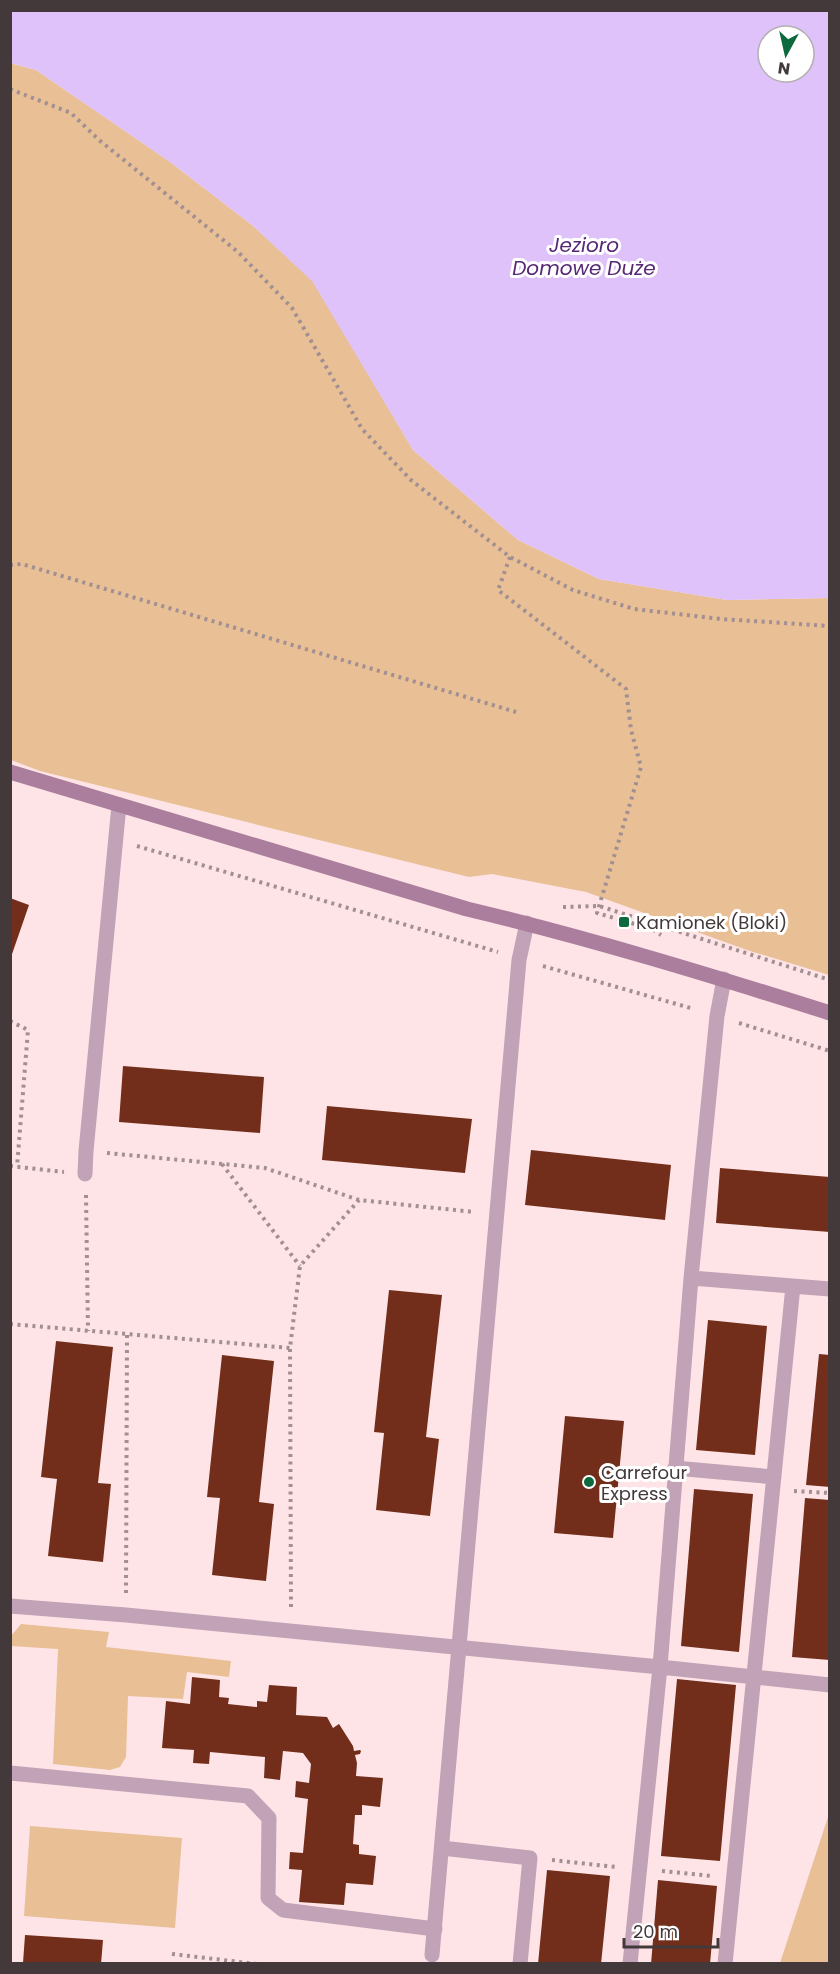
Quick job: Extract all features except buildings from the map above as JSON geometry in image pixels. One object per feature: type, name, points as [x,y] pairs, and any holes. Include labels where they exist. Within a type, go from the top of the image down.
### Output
[{"type":"street","points":[[10,772],[467,909],[527,923],[724,979],[830,1013]]},
{"type":"street","points":[[85,1174],[119,805]]},
{"type":"street","points":[[432,1959],[519,960],[527,923]]},
{"type":"street","points":[[630,1964],[660,1667],[691,1278],[717,1016],[724,979]]},
{"type":"street","points":[[691,1278],[830,1289]]},
{"type":"street","points":[[725,1964],[793,1286]]},
{"type":"street","points":[[675,1468],[773,1483]]},
{"type":"street","points":[[12,1608],[126,1615],[830,1685]]},
{"type":"street","points":[[10,1773],[248,1796],[269,1818],[268,1898],[283,1910],[435,1929]]},
{"type":"street","points":[[442,1848],[530,1858],[520,1964]]},
{"type":"path","points":[[10,89],[71,113],[99,140],[238,252],[292,308],[362,429],[412,481],[510,557],[573,590],[634,609],[721,619],[830,626]]},
{"type":"path","points":[[510,557],[498,590],[626,689],[631,730],[641,767],[597,913]]},
{"type":"path","points":[[10,565],[22,564],[516,711]]},
{"type":"path","points":[[115,840],[830,1051]]},
{"type":"path","points":[[10,1021],[28,1030],[17,1167]]},
{"type":"path","points":[[86,1151],[265,1168],[359,1200],[496,1214]]},
{"type":"path","points":[[222,1164],[300,1266]]},
{"type":"path","points":[[10,1167],[85,1174],[88,1331]]},
{"type":"path","points":[[291,1631],[290,1348],[300,1266],[359,1200]]},
{"type":"path","points":[[10,1324],[290,1348]]},
{"type":"path","points":[[126,1615],[127,1335]]},
{"type":"path","points":[[773,1483],[830,1493]]},
{"type":"path","points":[[172,1954],[257,1964]]},
{"type":"shaded area","points":[[10,63],[36,70],[170,162],[252,225],[313,281],[413,450],[518,540],[599,579],[727,600],[829,598],[829,975],[747,950],[586,892],[492,874],[469,877],[40,771],[11,760]]},
{"type":"shaded area","points":[[21,1624],[109,1632],[106,1647],[231,1661],[229,1677],[187,1672],[183,1699],[128,1696],[126,1757],[120,1767],[110,1770],[53,1764],[58,1649],[11,1646],[11,1636]]},
{"type":"shaded area","points":[[829,1814],[829,1963],[780,1963]]},
{"type":"shaded area","points":[[30,1826],[182,1838],[175,1928],[24,1916]]},
{"type":"water","name":"Jezioro Domowe Duże","points":[[10,11],[829,11],[829,598],[727,600],[599,579],[518,540],[413,450],[312,281],[252,225],[170,162],[36,70],[11,63]]},
{"type":"place","name":"Kamionek (Bloki)","points":[[624,922]]},
{"type":"place","name":"Carrefour Express","points":[[589,1482]]}]
